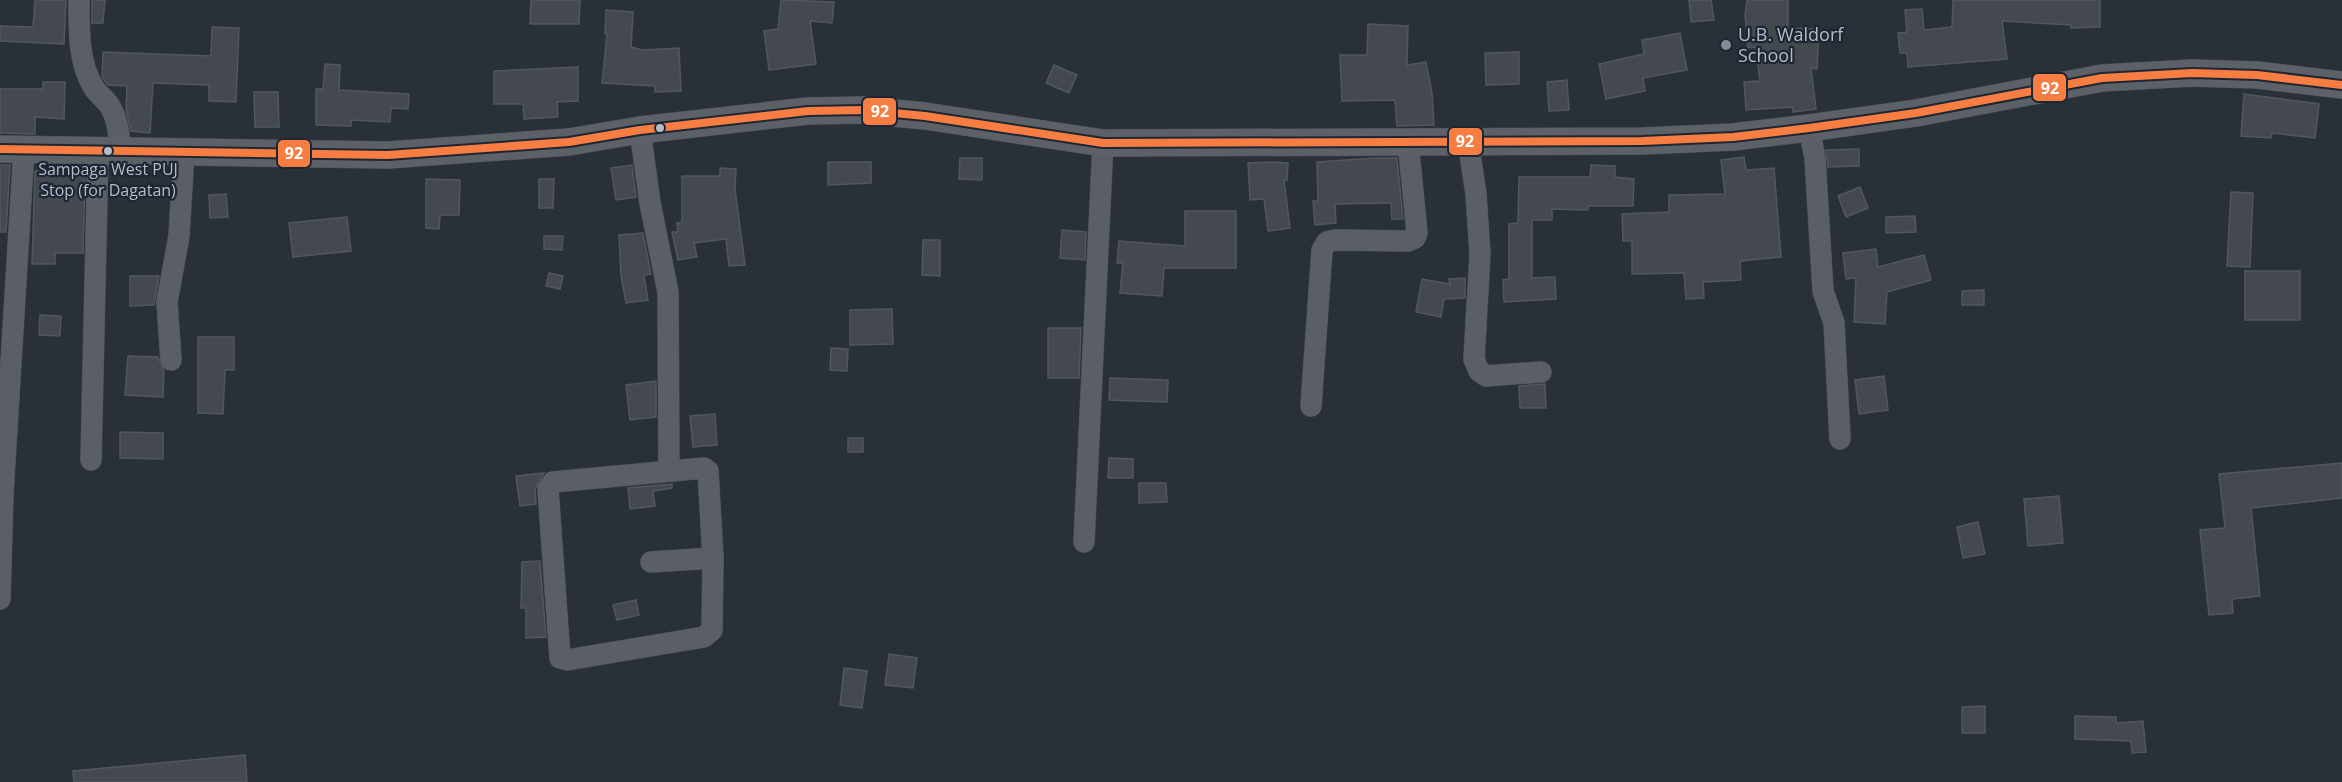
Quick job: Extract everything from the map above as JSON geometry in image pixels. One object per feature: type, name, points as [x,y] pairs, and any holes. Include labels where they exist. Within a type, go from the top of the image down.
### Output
[{"type":"main road","points":[[12,149],[388,155],[568,142],[640,130],[808,111],[863,110],[925,116],[1103,143],[1642,141],[1733,137],[1809,128],[1916,113],[2102,78],[2192,73],[2257,75],[2342,85]]},
{"type":"street","points":[[79,0],[79,38],[84,65],[94,88],[108,103],[115,115],[110,151],[91,460]]},
{"type":"street","points":[[1809,128],[1815,158],[1823,291],[1834,323],[1840,440]]},
{"type":"street","points":[[640,130],[650,203],[668,292],[669,470]]},
{"type":"street","points":[[1311,406],[1322,250],[1327,243],[1335,240],[1408,241],[1415,238],[1417,233],[1408,141]]},
{"type":"street","points":[[1468,141],[1476,194],[1480,254],[1474,359],[1479,371],[1486,376],[1541,372]]},
{"type":"street","points":[[1084,542],[1103,143]]},
{"type":"street","points":[[0,599],[12,149]]},
{"type":"street","points":[[171,360],[167,302],[179,236],[184,152]]},
{"type":"street","points":[[704,468],[708,471],[713,558],[712,630],[704,637],[567,660],[560,658],[548,489],[553,482],[669,470],[704,468]]},
{"type":"street","points":[[651,562],[713,558]]},
{"type":"building","points":[[35,0],[66,0],[64,44],[0,41],[0,26],[33,27]]},
{"type":"building","points":[[92,0],[105,0],[103,23],[92,23]]},
{"type":"building","points":[[531,0],[580,0],[579,24],[530,24]]},
{"type":"building","points":[[781,0],[834,2],[832,23],[810,21],[816,64],[769,70],[764,31],[778,29]]},
{"type":"building","points":[[1689,0],[1711,0],[1714,20],[1691,22]]},
{"type":"building","points":[[1747,0],[1788,0],[1788,28],[1819,29],[1817,69],[1811,68],[1816,109],[1793,112],[1793,107],[1746,110],[1744,82],[1760,81],[1756,47],[1748,48],[1745,14]]},
{"type":"building","points":[[1953,0],[2100,0],[2100,27],[2071,28],[2071,25],[2002,21],[2007,59],[1908,67],[1907,53],[1900,53],[1898,33],[1907,32],[1905,10],[1922,9],[1924,30],[1952,27]]},
{"type":"building","points":[[606,10],[633,12],[631,47],[643,50],[679,48],[681,91],[655,92],[655,86],[602,83],[607,34],[605,34]]},
{"type":"building","points":[[1368,24],[1408,26],[1407,65],[1426,62],[1432,93],[1434,125],[1397,126],[1395,100],[1342,101],[1340,55],[1367,55]]},
{"type":"building","points":[[212,27],[239,28],[236,102],[209,101],[209,85],[153,83],[150,133],[131,131],[126,110],[127,86],[108,85],[105,81],[102,76],[103,52],[211,56]]},
{"type":"building","points":[[1680,33],[1687,70],[1643,78],[1645,91],[1606,99],[1599,64],[1644,54],[1642,40]]},
{"type":"building","points":[[1519,52],[1519,84],[1486,85],[1485,53]]},
{"type":"building","points":[[325,64],[340,65],[339,90],[409,94],[408,109],[391,108],[390,122],[351,120],[351,126],[316,125],[316,89],[323,89]]},
{"type":"building","points":[[1054,65],[1077,75],[1069,93],[1046,83]]},
{"type":"building","points":[[578,67],[578,101],[557,102],[558,117],[524,119],[523,104],[494,104],[494,71]]},
{"type":"building","points":[[1567,80],[1569,110],[1549,111],[1547,82]]},
{"type":"building","points":[[43,82],[65,82],[64,119],[35,117],[35,134],[0,133],[0,89],[43,89]]},
{"type":"building","points":[[254,92],[278,92],[279,127],[255,127]]},
{"type":"building","points":[[2244,94],[2319,104],[2315,138],[2272,133],[2271,138],[2241,136]]},
{"type":"building","points":[[1859,149],[1859,166],[1828,167],[1826,150]]},
{"type":"building","points":[[1744,157],[1746,170],[1774,168],[1781,257],[1740,261],[1741,280],[1703,282],[1704,298],[1686,299],[1684,273],[1632,274],[1632,241],[1623,241],[1622,214],[1669,212],[1669,195],[1725,194],[1721,160]]},
{"type":"building","points":[[960,158],[982,158],[982,180],[959,179]]},
{"type":"building","points":[[1397,158],[1403,219],[1392,219],[1391,203],[1335,204],[1336,223],[1315,225],[1313,201],[1318,201],[1317,162]]},
{"type":"building","points":[[828,162],[871,162],[871,183],[828,185]]},
{"type":"building","points":[[1248,163],[1288,163],[1287,180],[1284,180],[1290,228],[1268,231],[1264,199],[1250,200]]},
{"type":"building","points":[[0,165],[10,165],[6,232],[0,232]]},
{"type":"building","points":[[632,165],[636,197],[616,200],[611,168]]},
{"type":"building","points":[[1591,165],[1615,166],[1615,177],[1634,179],[1633,206],[1588,206],[1588,210],[1552,209],[1552,220],[1532,220],[1532,278],[1555,277],[1556,299],[1504,302],[1503,280],[1509,279],[1509,224],[1518,223],[1519,177],[1590,177]]},
{"type":"building","points":[[720,168],[736,169],[735,189],[745,265],[729,266],[726,239],[694,243],[697,257],[678,260],[672,232],[678,232],[677,223],[682,222],[682,176],[720,176]]},
{"type":"building","points":[[35,171],[85,173],[83,253],[55,253],[55,264],[32,264]]},
{"type":"building","points":[[426,179],[460,180],[459,215],[440,215],[439,229],[426,228]]},
{"type":"building","points":[[539,179],[554,179],[553,208],[539,208]]},
{"type":"building","points":[[1860,187],[1868,208],[1846,217],[1838,196]]},
{"type":"building","points":[[2231,192],[2253,193],[2250,267],[2227,266]]},
{"type":"building","points":[[226,194],[228,217],[210,218],[209,195]]},
{"type":"building","points":[[1185,211],[1236,211],[1236,268],[1164,268],[1162,296],[1120,293],[1123,263],[1117,263],[1119,241],[1185,246]]},
{"type":"building","points":[[1915,216],[1916,232],[1886,233],[1886,217]]},
{"type":"building","points":[[347,217],[351,251],[293,257],[289,223]]},
{"type":"building","points":[[1062,230],[1086,232],[1085,260],[1060,258]]},
{"type":"building","points":[[643,233],[651,274],[644,275],[648,300],[626,303],[621,276],[619,235]]},
{"type":"building","points":[[544,236],[563,236],[562,250],[544,249]]},
{"type":"building","points":[[923,240],[940,240],[940,276],[922,275]]},
{"type":"building","points":[[1876,249],[1878,267],[1924,255],[1931,280],[1887,292],[1885,324],[1854,322],[1856,278],[1846,279],[1843,253]]},
{"type":"building","points":[[2245,271],[2300,271],[2300,320],[2245,320]]},
{"type":"building","points":[[549,273],[563,276],[560,289],[546,286]]},
{"type":"building","points":[[130,276],[159,276],[154,305],[130,306]]},
{"type":"building","points":[[1465,278],[1465,298],[1444,299],[1441,317],[1416,312],[1422,279],[1450,284],[1449,279]]},
{"type":"building","points":[[1984,290],[1984,305],[1962,305],[1962,291]]},
{"type":"building","points":[[892,309],[893,344],[850,345],[850,310]]},
{"type":"building","points":[[40,315],[61,316],[60,336],[39,335]]},
{"type":"building","points":[[1048,328],[1081,328],[1079,378],[1048,378]]},
{"type":"building","points":[[198,337],[234,337],[234,370],[225,370],[223,414],[198,413]]},
{"type":"building","points":[[831,348],[848,349],[847,371],[830,370]]},
{"type":"building","points":[[128,356],[158,357],[164,371],[163,397],[125,395]]},
{"type":"building","points":[[1884,376],[1888,410],[1859,414],[1855,380]]},
{"type":"building","points":[[1110,378],[1168,380],[1167,402],[1109,400]]},
{"type":"building","points":[[656,381],[656,417],[630,420],[626,385]]},
{"type":"building","points":[[1545,384],[1546,408],[1520,408],[1519,386]]},
{"type":"building","points":[[715,414],[717,445],[693,447],[690,416]]},
{"type":"building","points":[[120,432],[163,433],[163,459],[120,458]]},
{"type":"building","points":[[848,438],[863,438],[863,452],[848,452]]},
{"type":"building","points":[[1109,458],[1133,459],[1133,478],[1108,478]]},
{"type":"building","points":[[2342,463],[2342,498],[2251,508],[2260,596],[2232,599],[2233,613],[2209,615],[2200,530],[2225,528],[2219,474]]},
{"type":"building","points":[[544,473],[535,489],[536,504],[520,506],[516,476]]},
{"type":"building","points":[[1139,483],[1166,483],[1167,502],[1139,503]]},
{"type":"building","points":[[672,484],[672,488],[653,491],[655,506],[630,509],[628,488]]},
{"type":"building","points":[[2059,496],[2063,543],[2028,546],[2024,499]]},
{"type":"building","points":[[1978,522],[1985,554],[1963,558],[1957,527]]},
{"type":"building","points":[[540,561],[546,637],[526,638],[526,608],[521,608],[522,562]]},
{"type":"building","points":[[636,600],[639,615],[617,620],[613,605]]},
{"type":"building","points":[[889,654],[917,658],[913,688],[885,685]]},
{"type":"building","points":[[844,668],[867,671],[862,708],[840,705]]},
{"type":"building","points":[[1985,706],[1985,733],[1962,733],[1962,707]]},
{"type":"building","points":[[2075,716],[2116,717],[2116,723],[2143,721],[2146,752],[2132,753],[2131,741],[2075,739]]},
{"type":"building","points":[[245,755],[247,782],[74,782],[73,771]]},
{"type":"transit line","name":"92","points":[[0,149],[388,155],[569,142],[640,130],[808,111],[863,110],[925,116],[1103,143],[1642,141],[1733,137],[1809,128],[1916,113],[2102,78],[2192,73],[2257,75],[2342,85]]},
{"type":"place","name":"U.B. Waldorf School","points":[[1726,45]]},
{"type":"place","name":"Sampaga West PUJ Stop (for Dagatan)","points":[[108,151]]}]
